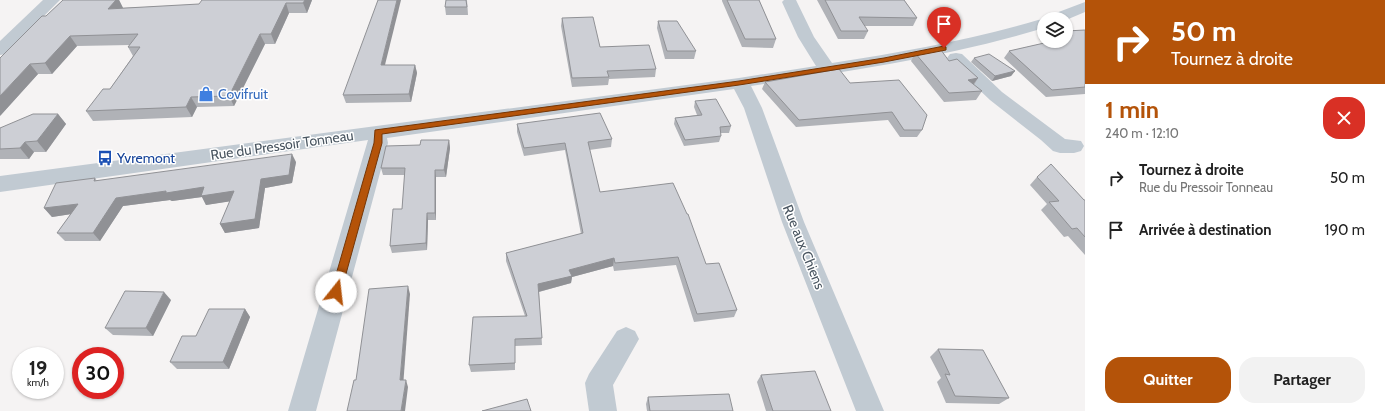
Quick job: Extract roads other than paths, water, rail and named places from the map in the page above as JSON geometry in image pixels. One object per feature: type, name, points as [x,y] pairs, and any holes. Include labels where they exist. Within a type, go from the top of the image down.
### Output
[{"type":"street","points":[[0,50],[52,0]]},
{"type":"street","points":[[790,2],[797,22],[815,54],[827,69]]},
{"type":"street","points":[[1073,14],[1083,11]]},
{"type":"street","name":"Rue du Pressoir Tonneau","points":[[0,184],[739,83],[944,48],[994,38],[1037,25]]},
{"type":"street","points":[[944,48],[996,96],[1048,135],[1060,146],[1074,146]]},
{"type":"street","name":"Rue aux Chiens","points":[[739,83],[746,92],[753,108],[793,222],[870,411]]},
{"type":"street","points":[[302,411],[378,143],[378,132]]},
{"type":"street","points":[[603,411],[599,383],[626,339]]},
{"type":"place","name":"Covifruit","points":[[206,94]]},
{"type":"place","name":"Yvremont","points":[[105,158]]}]
